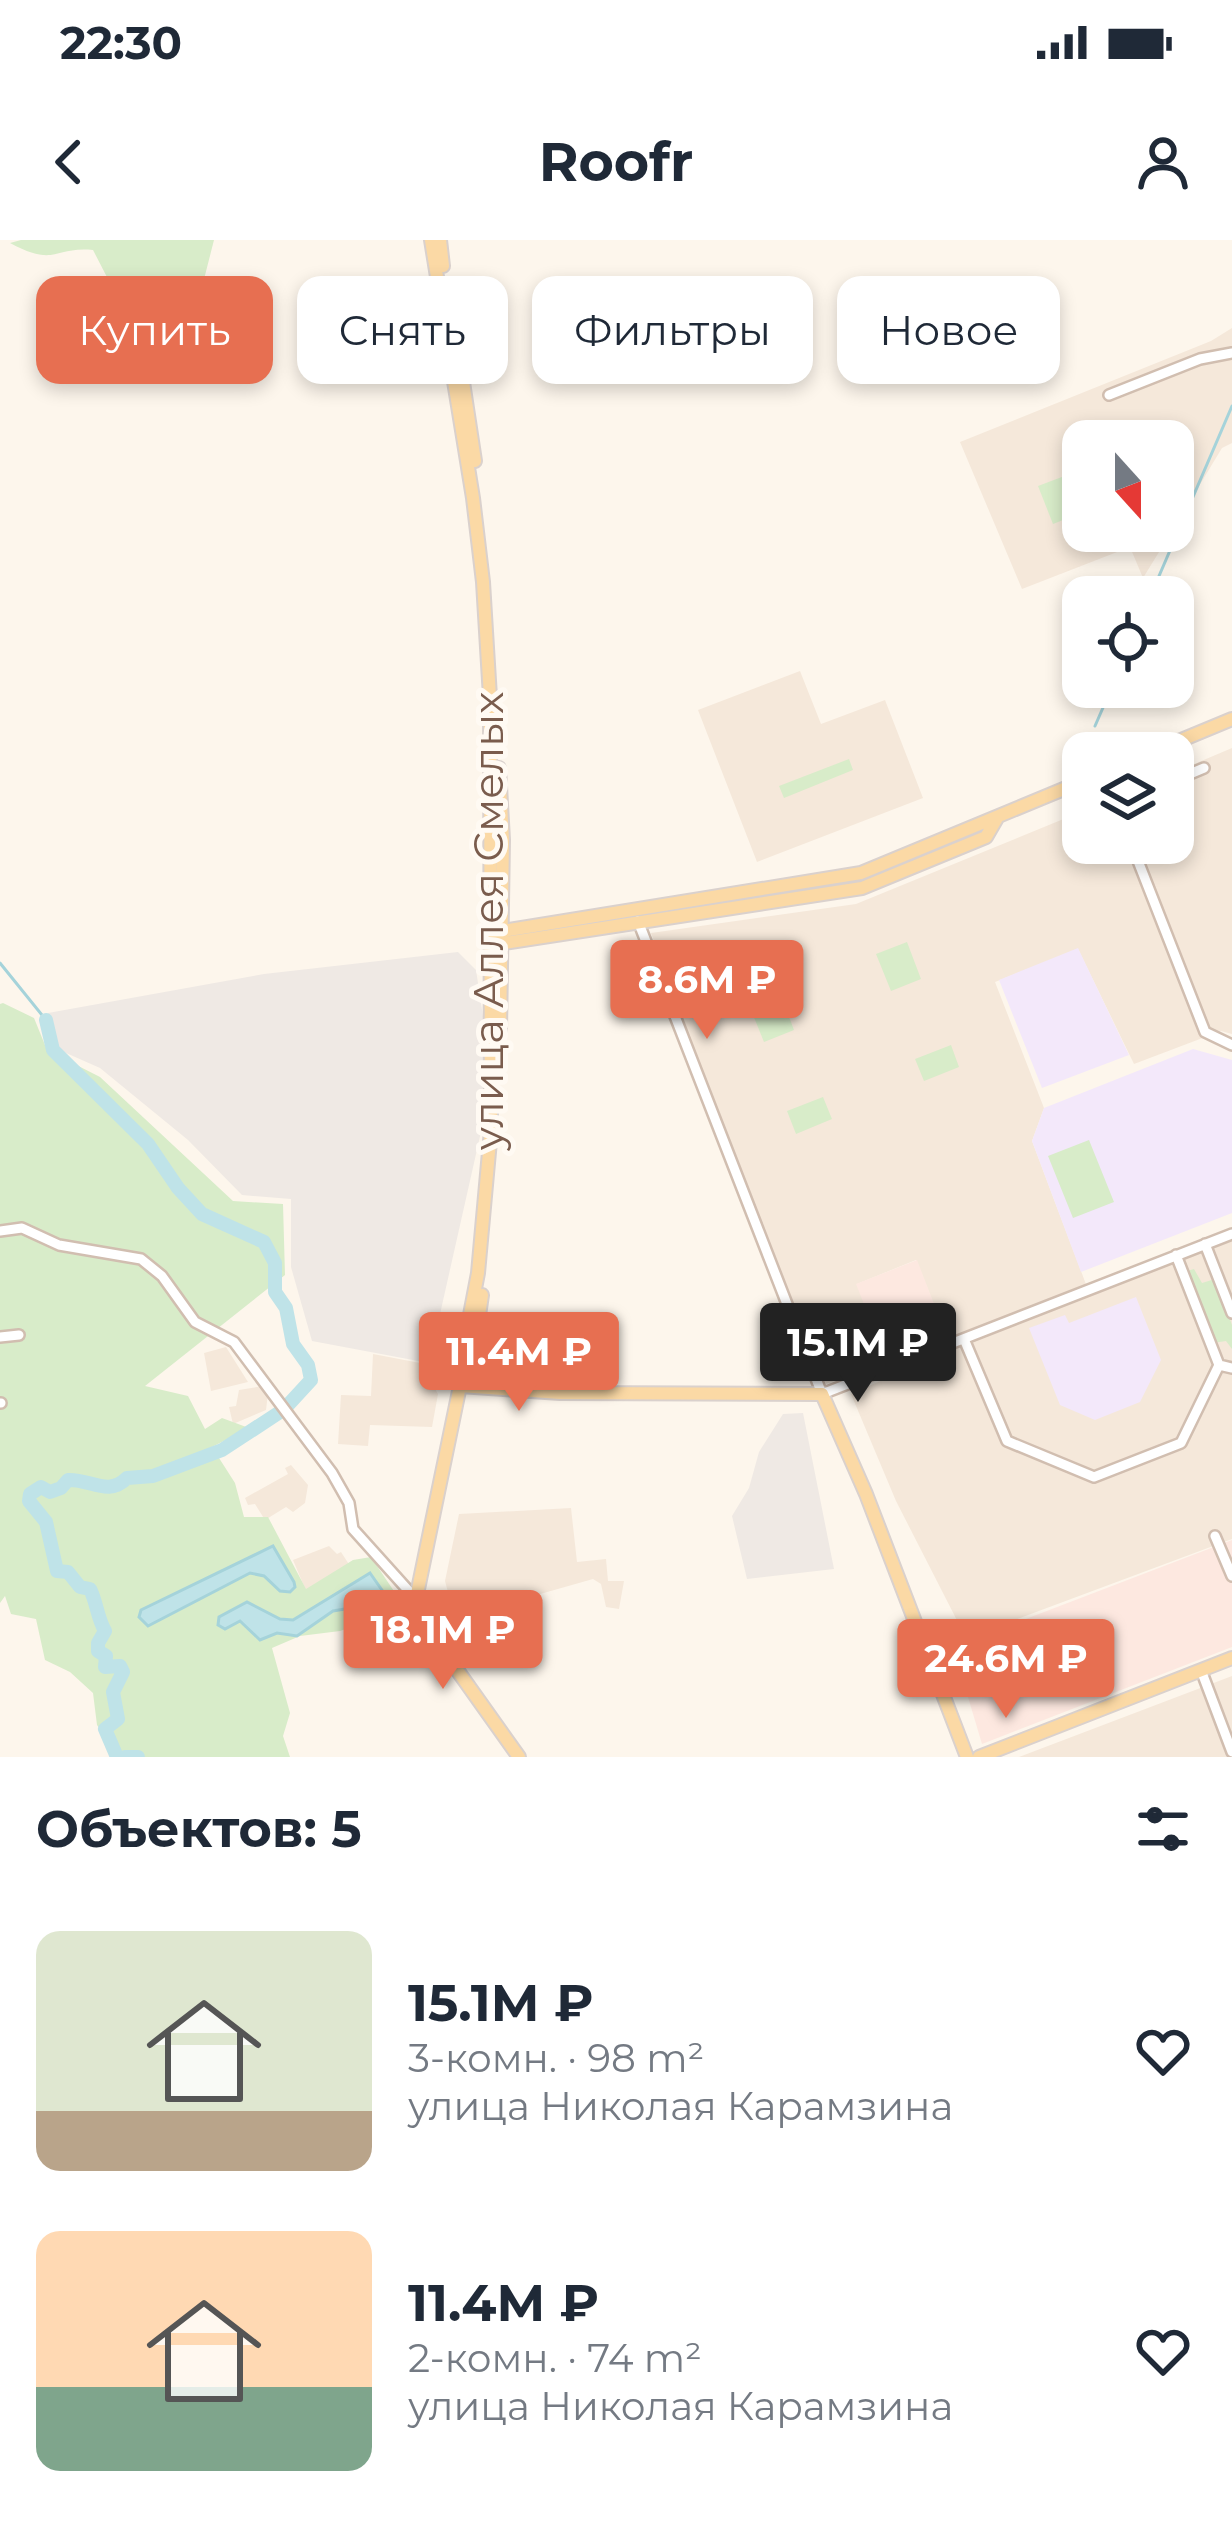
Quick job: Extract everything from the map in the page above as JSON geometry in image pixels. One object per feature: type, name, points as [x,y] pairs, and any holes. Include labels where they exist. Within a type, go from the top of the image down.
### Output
[{"type":"main road","name":"улица Аллея Смелых","points":[[416,1598],[478,1273],[491,1130],[497,938],[483,582],[430,240]]},
{"type":"main road","points":[[440,240],[493,602],[503,840],[497,938]]},
{"type":"main road","points":[[1194,735],[1232,719]]},
{"type":"main road","points":[[497,938],[683,907],[862,888],[1062,790]]},
{"type":"main road","points":[[497,938],[638,920],[683,907]]},
{"type":"main road","points":[[460,1386],[560,1393],[822,1394],[866,1494],[967,1757]]},
{"type":"main road","points":[[416,1598],[428,1629],[519,1757]]},
{"type":"main road","points":[[980,1757],[1232,1658]]},
{"type":"street","points":[[1109,395],[1200,359],[1232,353]]},
{"type":"street","points":[[1194,772],[1204,768]]},
{"type":"street","points":[[1139,864],[1205,1032],[1232,1045]]},
{"type":"street","points":[[638,920],[822,1394],[1232,1234]]},
{"type":"street","points":[[0,1231],[22,1228],[59,1245],[141,1259],[162,1276],[195,1322],[234,1342],[332,1473],[349,1503],[353,1529],[416,1598]]},
{"type":"street","points":[[1205,1244],[1232,1313]]},
{"type":"street","points":[[964,1339],[1007,1442],[1094,1478],[1181,1443],[1219,1366],[1176,1255]]},
{"type":"street","points":[[0,1337],[19,1335]]},
{"type":"street","points":[[1219,1366],[1232,1368]]},
{"type":"street","points":[[1215,1536],[1232,1576]]},
{"type":"street","points":[[1201,1670],[1232,1752]]},
{"type":"shaded area","points":[[1232,328],[1232,443],[1222,448],[1194,494],[1194,420],[1062,420],[1062,552],[1117,552],[1022,589],[960,442],[1211,341]]},
{"type":"shaded area","points":[[1132,552],[1159,552],[1144,576]]},
{"type":"shaded area","points":[[800,671],[821,724],[885,700],[923,798],[757,862],[698,710]]},
{"type":"shaded area","points":[[1232,748],[1232,1034],[1221,1031],[1134,1064],[1078,949],[995,982],[1044,1108],[1032,1141],[1087,1287],[948,1340],[916,1260],[857,1284],[887,1362],[826,1384],[719,1122],[651,933],[856,904],[1062,820],[1062,864],[1194,864],[1194,764]]},
{"type":"shaded area","points":[[1078,948],[1129,1055],[1042,1088],[999,980]]},
{"type":"shaded area","points":[[458,952],[476,970],[489,1056],[483,1123],[429,1363],[312,1341],[291,1267],[291,1199],[242,1195],[188,1140],[100,1068],[57,1049],[48,1013],[264,974]]},
{"type":"shaded area","points":[[1193,1049],[1232,1060],[1232,1213],[1081,1272],[1032,1141],[1044,1108]]},
{"type":"shaded area","points":[[1232,1241],[1232,1539],[966,1638],[896,1501],[851,1394],[977,1338]]},
{"type":"shaded area","points":[[917,1260],[948,1340],[887,1362],[856,1284]]},
{"type":"shaded area","points":[[1136,1297],[1161,1360],[1140,1402],[1095,1420],[1060,1405],[1029,1328],[1065,1315],[1069,1323]]},
{"type":"shaded area","points":[[226,1347],[248,1382],[211,1391],[204,1353]]},
{"type":"shaded area","points":[[373,1354],[420,1363],[438,1394],[432,1427],[370,1425],[368,1446],[338,1444],[341,1395],[371,1396]]},
{"type":"shaded area","points":[[269,1385],[266,1410],[233,1424],[229,1407],[236,1406],[239,1390]]},
{"type":"shaded area","points":[[803,1413],[834,1569],[747,1579],[732,1516],[749,1488],[759,1452],[783,1414]]},
{"type":"shaded area","points":[[291,1465],[308,1485],[305,1503],[293,1512],[286,1507],[265,1520],[245,1498],[288,1474],[285,1468]]},
{"type":"shaded area","points":[[571,1508],[577,1562],[606,1559],[608,1581],[624,1581],[619,1609],[606,1607],[601,1584],[593,1579],[512,1602],[521,1635],[501,1646],[474,1651],[454,1615],[445,1581],[459,1514]]},
{"type":"shaded area","points":[[1232,1540],[1232,1647],[982,1744],[953,1647]]},
{"type":"shaded area","points":[[329,1546],[341,1552],[352,1569],[309,1598],[293,1560]]},
{"type":"shaded area","points":[[1232,1676],[1232,1757],[1019,1757]]},
{"type":"green space","points":[[214,240],[205,276],[106,276],[93,250],[46,255],[10,243]]},
{"type":"green space","points":[[1062,477],[1062,520],[1053,524],[1038,486]]},
{"type":"green space","points":[[849,759],[853,770],[784,798],[779,786]]},
{"type":"green space","points":[[907,942],[921,979],[891,991],[876,954]]},
{"type":"green space","points":[[780,993],[794,1030],[764,1042],[749,1005]]},
{"type":"green space","points":[[3,1003],[34,1018],[47,1050],[100,1077],[233,1201],[283,1204],[285,1275],[145,1386],[188,1396],[205,1429],[222,1418],[249,1428],[212,1447],[235,1483],[244,1517],[268,1517],[306,1589],[353,1560],[371,1557],[406,1609],[340,1631],[300,1636],[272,1648],[290,1713],[283,1736],[290,1757],[120,1757],[97,1725],[93,1693],[70,1672],[45,1660],[36,1619],[11,1614],[5,1596],[0,1603]]},
{"type":"green space","points":[[951,1045],[959,1067],[924,1081],[915,1059]]},
{"type":"green space","points":[[823,1097],[832,1119],[796,1134],[787,1111]]},
{"type":"green space","points":[[1089,1140],[1114,1202],[1073,1218],[1048,1156]]},
{"type":"green space","points":[[1194,1269],[1202,1283],[1215,1279],[1232,1325],[1232,1349],[1226,1341],[1213,1343],[1187,1271]]},
{"type":"water","points":[[273,1546],[294,1582],[290,1592],[250,1573],[148,1626],[139,1617],[141,1610]]},
{"type":"water","points":[[370,1573],[384,1593],[381,1603],[333,1611],[297,1636],[277,1633],[260,1640],[240,1621],[225,1629],[218,1625],[219,1617],[247,1602],[280,1619],[293,1620]]},
{"type":"waterway","points":[[1159,576],[1232,406]]},
{"type":"waterway","points":[[1095,726],[1103,708]]},
{"type":"waterway","points":[[0,963],[46,1020]]},
{"type":"waterway","points":[[46,1020],[53,1050],[148,1144],[202,1214],[264,1242],[275,1263],[275,1292],[286,1308],[293,1344],[308,1365],[311,1380],[288,1405]]},
{"type":"waterway","points":[[117,1757],[105,1729],[118,1719],[113,1692],[123,1672],[120,1666],[105,1667],[106,1656],[98,1651],[105,1631],[90,1589],[80,1587],[68,1572],[57,1571],[46,1522],[29,1501],[30,1494],[41,1487],[50,1492],[61,1488],[68,1480],[106,1487],[127,1478],[153,1476],[222,1450],[280,1412]]},
{"type":"waterway","points":[[125,1757],[138,1757]]}]
